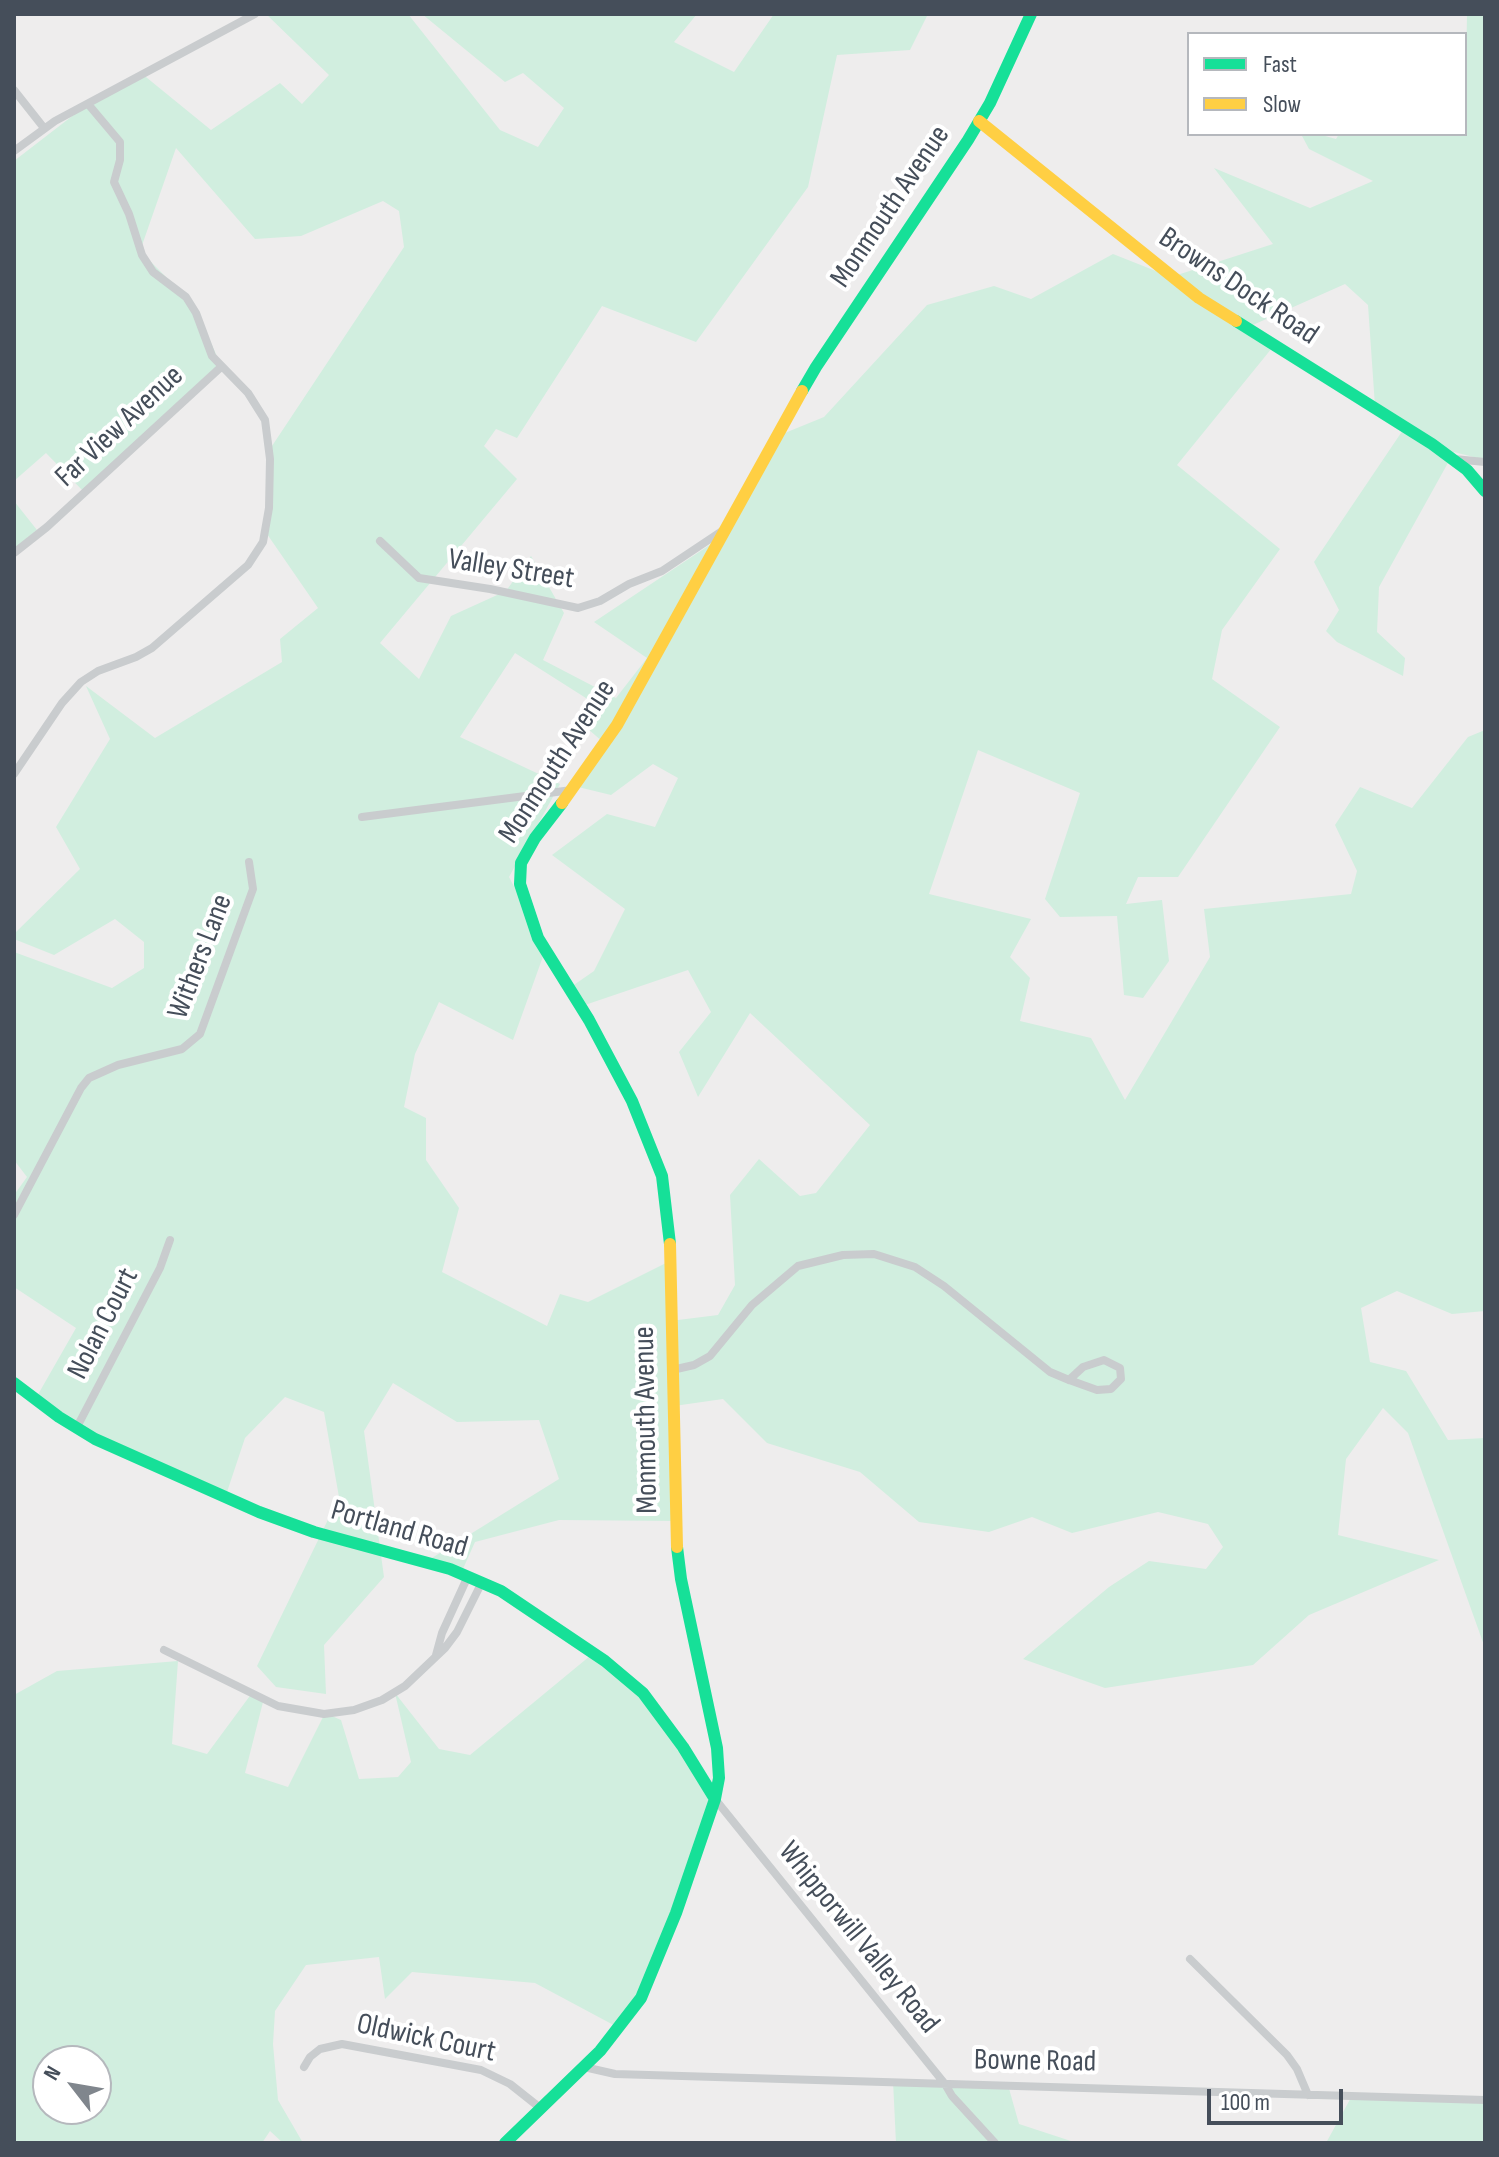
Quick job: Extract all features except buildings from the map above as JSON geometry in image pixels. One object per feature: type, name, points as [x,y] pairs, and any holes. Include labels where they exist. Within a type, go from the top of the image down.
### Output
[{"type":"street","points":[[14,151],[44,128],[255,14]]},
{"type":"street","name":"Monmouth Avenue","points":[[505,2143],[618,2031],[651,1978],[715,1799],[719,1778],[717,1748],[677,1550],[669,1223],[662,1176],[632,1101],[589,1020],[538,938],[520,884],[521,863],[617,725],[816,367],[990,103],[1031,14]]},
{"type":"street","points":[[14,90],[44,128]]},
{"type":"street","points":[[14,774],[62,703],[81,682],[98,671],[152,648],[248,565],[263,542],[269,508],[270,459],[265,420],[248,393],[221,367],[207,346],[196,313],[186,297],[153,272],[142,255],[129,214],[114,182],[120,160],[120,142],[88,104]]},
{"type":"street","name":"Browns Dock Road","points":[[979,121],[1199,298],[1453,459],[1485,462]]},
{"type":"street","name":"Far View Avenue","points":[[14,553],[47,527],[221,367]]},
{"type":"street","points":[[1453,459],[1485,491]]},
{"type":"street","name":"Valley Street","points":[[380,541],[419,578],[578,608],[600,601],[629,584],[662,571],[725,529]]},
{"type":"street","points":[[362,817],[572,790]]},
{"type":"street","name":"Withers Lane","points":[[14,1215],[89,1078],[118,1065],[182,1049],[200,1034],[253,889],[249,862]]},
{"type":"street","name":"Nolan Court","points":[[77,1427],[160,1268],[170,1240]]},
{"type":"street","points":[[672,1370],[694,1365],[710,1356],[752,1305],[798,1266],[843,1255],[874,1254],[915,1267],[1050,1372],[1069,1380],[1097,1390],[1111,1389],[1121,1379],[1120,1368],[1104,1360],[1083,1367],[1069,1380]]},
{"type":"street","name":"Portland Road","points":[[14,1383],[105,1444],[293,1525],[436,1564],[482,1582],[518,1602],[622,1674],[653,1704],[715,1799]]},
{"type":"street","points":[[435,1656],[468,1576]]},
{"type":"street","points":[[164,1650],[269,1703],[291,1710],[324,1714],[354,1710],[382,1700],[412,1680],[452,1641],[482,1582]]},
{"type":"street","name":"Whipporwill Valley Road","points":[[715,1799],[952,2096],[995,2143]]},
{"type":"street","points":[[1190,1959],[1287,2055],[1308,2095]]},
{"type":"street","name":"Oldwick Court","points":[[304,2067],[320,2049],[342,2044],[481,2070],[510,2084],[539,2107]]},
{"type":"street","name":"Bowne Road","points":[[584,2067],[615,2074],[1485,2100]]},
{"type":"green space","points":[[266,14],[408,14],[500,130],[538,147],[564,108],[523,73],[505,82],[422,14],[697,14],[674,42],[734,72],[774,14],[928,14],[910,50],[837,55],[808,187],[696,342],[602,306],[517,438],[496,429],[484,446],[517,479],[380,643],[419,679],[451,616],[506,591],[531,556],[564,613],[543,660],[616,698],[647,658],[594,622],[720,538],[775,437],[824,417],[927,305],[994,286],[1031,299],[1113,254],[1171,277],[1273,244],[1214,168],[1310,208],[1373,181],[1309,149],[1302,136],[1336,139],[1338,136],[1467,136],[1467,14],[1485,14],[1485,460],[1454,452],[1379,587],[1377,632],[1405,658],[1403,676],[1337,642],[1326,631],[1339,610],[1314,562],[1405,427],[1375,406],[1368,305],[1345,284],[1246,328],[1272,348],[1177,465],[1280,549],[1222,630],[1212,679],[1280,727],[1178,877],[1138,877],[1126,904],[1162,900],[1169,961],[1143,998],[1124,995],[1117,916],[1060,917],[1045,899],[1080,793],[978,750],[929,894],[1031,919],[1010,957],[1030,978],[1020,1021],[1091,1038],[1125,1100],[1210,957],[1204,909],[1351,894],[1357,871],[1335,825],[1360,787],[1412,808],[1468,737],[1485,730],[1485,1311],[1452,1314],[1397,1291],[1361,1308],[1370,1362],[1406,1371],[1448,1440],[1485,1438],[1485,1648],[1408,1433],[1383,1408],[1346,1459],[1338,1535],[1439,1560],[1309,1615],[1253,1665],[1105,1688],[1023,1659],[1109,1587],[1149,1561],[1206,1569],[1223,1547],[1208,1524],[1158,1512],[1072,1533],[1032,1517],[989,1532],[919,1522],[860,1472],[767,1443],[723,1399],[674,1406],[675,1521],[559,1520],[475,1542],[462,1571],[427,1561],[559,1479],[539,1420],[457,1422],[393,1383],[364,1431],[384,1577],[324,1645],[326,1694],[276,1687],[257,1666],[339,1497],[324,1412],[285,1397],[245,1438],[226,1495],[86,1436],[36,1398],[76,1328],[14,1287],[14,1195],[27,1177],[14,1160],[14,952],[112,988],[144,968],[144,942],[115,919],[54,955],[14,939],[14,934],[80,869],[56,827],[110,739],[86,686],[155,738],[282,662],[280,639],[318,608],[267,534],[270,449],[404,247],[399,211],[383,201],[301,236],[255,239],[176,148],[140,251],[194,305],[220,363],[83,491],[46,453],[14,481],[14,161],[93,100],[141,73],[211,130],[280,83],[302,104],[329,75]],"holes":[[[515,653],[589,700],[588,729],[603,742],[574,786],[611,795],[653,764],[678,778],[655,827],[607,814],[552,855],[625,909],[594,971],[568,989],[579,1007],[688,970],[711,1012],[679,1052],[698,1097],[750,1013],[870,1125],[816,1193],[800,1196],[759,1159],[730,1195],[735,1285],[718,1315],[670,1321],[668,1262],[588,1302],[560,1294],[547,1326],[442,1272],[459,1208],[426,1160],[426,1118],[404,1107],[415,1054],[439,1002],[513,1040],[546,948],[509,877],[560,784],[460,737]]]},
{"type":"green space","points":[[14,501],[37,530],[14,549]]},
{"type":"green space","points":[[596,1651],[652,1698],[712,1798],[656,1968],[621,2029],[535,1983],[412,1972],[385,1999],[379,1957],[306,1965],[275,2011],[273,2044],[278,2100],[303,2143],[283,2143],[270,2131],[262,2143],[14,2143],[14,1695],[57,1671],[178,1661],[172,1744],[207,1754],[252,1693],[263,1702],[245,1773],[288,1787],[325,1713],[341,1720],[359,1779],[398,1777],[411,1762],[395,1693],[439,1749],[470,1755]]},
{"type":"green space","points":[[893,2081],[1008,2085],[1019,2124],[1077,2143],[896,2143]]},
{"type":"green space","points":[[1353,2094],[1485,2098],[1485,2143],[1326,2143]]},
{"type":"traffic: fast","points":[[802,391],[968,140],[990,103],[1031,14]]},
{"type":"traffic: fast","points":[[1236,321],[1432,444],[1467,470],[1485,491]]},
{"type":"traffic: fast","points":[[562,803],[535,838],[521,863],[520,884],[538,938],[589,1020],[632,1101],[662,1176],[670,1244]]},
{"type":"traffic: fast","points":[[14,1383],[95,1439],[259,1512],[314,1532],[450,1569],[501,1591],[605,1661],[643,1693],[683,1747],[715,1799]]},
{"type":"traffic: fast","points":[[505,2143],[600,2051],[641,1998],[676,1913],[715,1799],[719,1778],[717,1748],[677,1547]]},
{"type":"traffic: slow","points":[[979,121],[1199,298],[1236,321]]},
{"type":"traffic: slow","points":[[562,803],[617,725],[802,391]]},
{"type":"traffic: slow","points":[[670,1244],[677,1547]]}]
